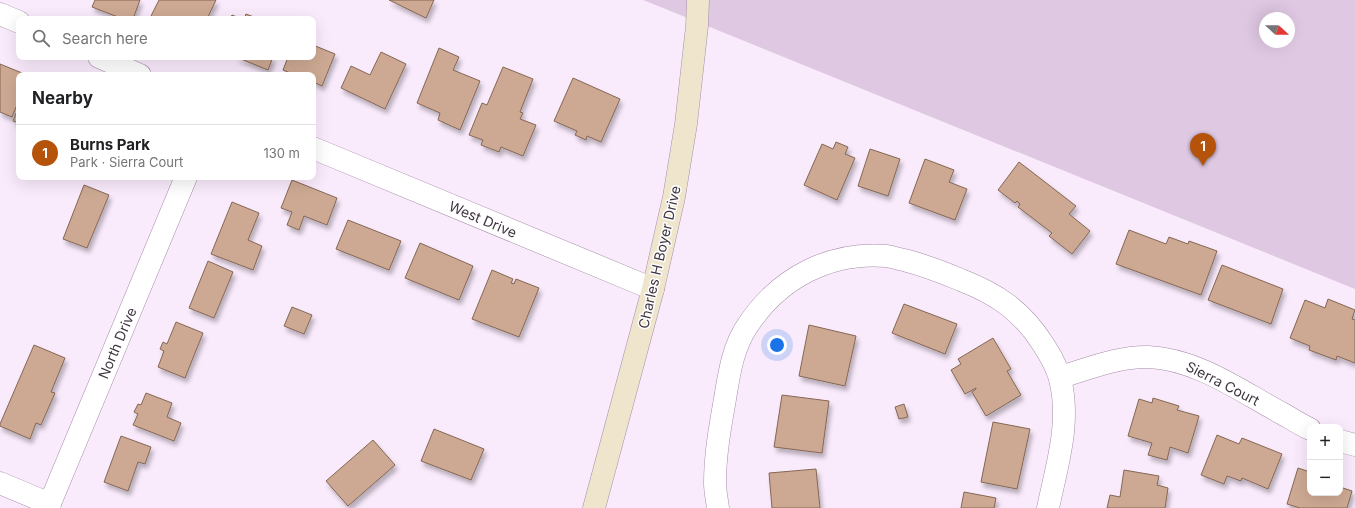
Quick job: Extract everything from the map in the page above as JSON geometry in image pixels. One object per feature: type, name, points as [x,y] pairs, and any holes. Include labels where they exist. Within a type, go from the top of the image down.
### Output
[{"type":"street","name":"Charles H Boyer Drive","points":[[594,508],[653,289],[674,197],[685,132],[698,0]]},
{"type":"street","points":[[0,14],[16,21]]},
{"type":"street","points":[[106,60],[133,72]]},
{"type":"street","name":"West Drive","points":[[316,149],[653,289]]},
{"type":"street","name":"North Drive","points":[[49,506],[185,180]]},
{"type":"street","points":[[718,508],[715,485],[718,439],[729,377],[741,338],[747,325],[767,301],[807,270],[841,258],[870,255],[889,256],[927,266],[992,293],[1013,308],[1034,330],[1052,357],[1060,377],[1064,400],[1064,432],[1048,508]]},
{"type":"street","name":"Sierra Court","points":[[1060,377],[1118,360],[1148,357],[1176,360],[1212,375],[1307,427]]},
{"type":"street","points":[[1343,442],[1355,445]]},
{"type":"street","points":[[0,483],[49,506]]},
{"type":"shaded area","points":[[643,0],[1355,0],[1355,289]]},
{"type":"building","points":[[95,0],[140,0],[134,16],[115,16],[92,7]]},
{"type":"building","points":[[159,0],[216,0],[208,16],[151,16]]},
{"type":"building","points":[[389,0],[434,0],[426,18]]},
{"type":"building","points":[[316,46],[335,54],[322,86],[316,83],[316,72],[288,72],[283,70],[287,60],[316,60]]},
{"type":"building","points":[[439,48],[459,57],[453,70],[480,81],[460,130],[438,120],[440,113],[417,103]]},
{"type":"building","points":[[381,52],[406,64],[385,109],[341,88],[351,66],[370,75]]},
{"type":"building","points":[[243,60],[272,60],[268,70]]},
{"type":"building","points":[[0,64],[20,72],[16,72],[16,107],[12,117],[0,112]]},
{"type":"building","points":[[503,67],[533,79],[520,112],[523,113],[520,119],[536,125],[523,156],[501,147],[499,152],[481,145],[483,140],[469,135],[482,103],[487,105]]},
{"type":"building","points":[[573,78],[620,99],[601,142],[587,136],[586,140],[575,135],[577,131],[554,121]]},
{"type":"building","points":[[16,114],[16,122],[13,121]]},
{"type":"building","points":[[836,142],[848,147],[845,154],[855,158],[837,200],[804,185],[822,144],[833,149]]},
{"type":"building","points":[[870,149],[900,159],[888,196],[858,186]]},
{"type":"building","points":[[925,159],[954,170],[949,182],[967,189],[955,220],[909,203]]},
{"type":"building","points":[[1019,162],[1076,206],[1069,214],[1090,231],[1072,254],[1049,236],[1052,233],[1018,207],[1020,204],[1017,201],[1015,203],[998,190]]},
{"type":"building","points":[[292,180],[337,198],[327,225],[304,216],[299,230],[287,225],[292,212],[281,208]]},
{"type":"building","points":[[84,185],[109,195],[87,248],[63,239]]},
{"type":"building","points":[[232,202],[259,213],[248,240],[262,246],[253,270],[211,254]]},
{"type":"building","points":[[348,220],[401,241],[389,270],[336,249]]},
{"type":"building","points":[[1129,230],[1166,244],[1169,237],[1188,244],[1189,241],[1217,251],[1201,295],[1116,264]]},
{"type":"building","points":[[420,243],[473,266],[459,300],[405,278]]},
{"type":"building","points":[[208,261],[233,272],[214,318],[189,308]]},
{"type":"building","points":[[1222,265],[1283,289],[1271,324],[1208,300]]},
{"type":"building","points":[[492,270],[513,279],[511,283],[514,284],[516,279],[539,288],[519,337],[472,319]]},
{"type":"building","points":[[1328,299],[1355,310],[1352,319],[1355,320],[1355,363],[1337,356],[1336,360],[1309,350],[1310,346],[1290,338],[1305,300],[1325,308]]},
{"type":"building","points":[[904,304],[957,324],[945,354],[892,333]]},
{"type":"building","points":[[292,307],[312,315],[304,334],[284,326]]},
{"type":"building","points":[[176,322],[203,333],[185,378],[158,367],[164,351],[160,349],[163,342],[167,344]]},
{"type":"building","points":[[809,325],[856,336],[845,386],[799,376]]},
{"type":"building","points":[[993,338],[1011,369],[1007,371],[1021,395],[986,416],[972,392],[976,388],[965,394],[951,370],[961,364],[958,359]]},
{"type":"building","points":[[34,345],[65,358],[51,392],[55,393],[41,425],[36,423],[30,439],[0,426],[0,424]]},
{"type":"building","points":[[146,393],[172,403],[167,417],[181,423],[174,441],[133,425],[138,414],[134,412],[138,404],[141,405]]},
{"type":"building","points":[[782,395],[829,401],[822,453],[774,447]]},
{"type":"building","points":[[1153,398],[1179,406],[1177,410],[1199,416],[1188,453],[1170,447],[1167,460],[1148,455],[1152,443],[1128,436],[1139,399],[1152,403]]},
{"type":"building","points":[[904,404],[908,417],[899,419],[895,407]]},
{"type":"building","points":[[993,422],[1030,429],[1017,489],[981,482]]},
{"type":"building","points":[[434,429],[484,449],[471,480],[421,461]]},
{"type":"building","points":[[1217,435],[1239,444],[1242,438],[1282,454],[1268,489],[1242,478],[1241,481],[1227,476],[1224,484],[1201,475]]},
{"type":"building","points":[[121,436],[151,447],[145,464],[138,462],[128,491],[104,482]]},
{"type":"building","points":[[373,440],[395,465],[348,506],[326,481]]},
{"type":"building","points":[[1298,468],[1307,471],[1307,496],[1343,496],[1343,488],[1352,491],[1347,508],[1300,508],[1287,504]]},
{"type":"building","points":[[816,469],[820,508],[772,508],[769,473]]},
{"type":"building","points":[[1124,470],[1159,476],[1157,485],[1168,488],[1165,508],[1107,508],[1110,495],[1120,497]]},
{"type":"building","points":[[964,492],[996,498],[994,508],[961,508]]},
{"type":"place","name":"Burns Park","points":[[1203,166]]}]
